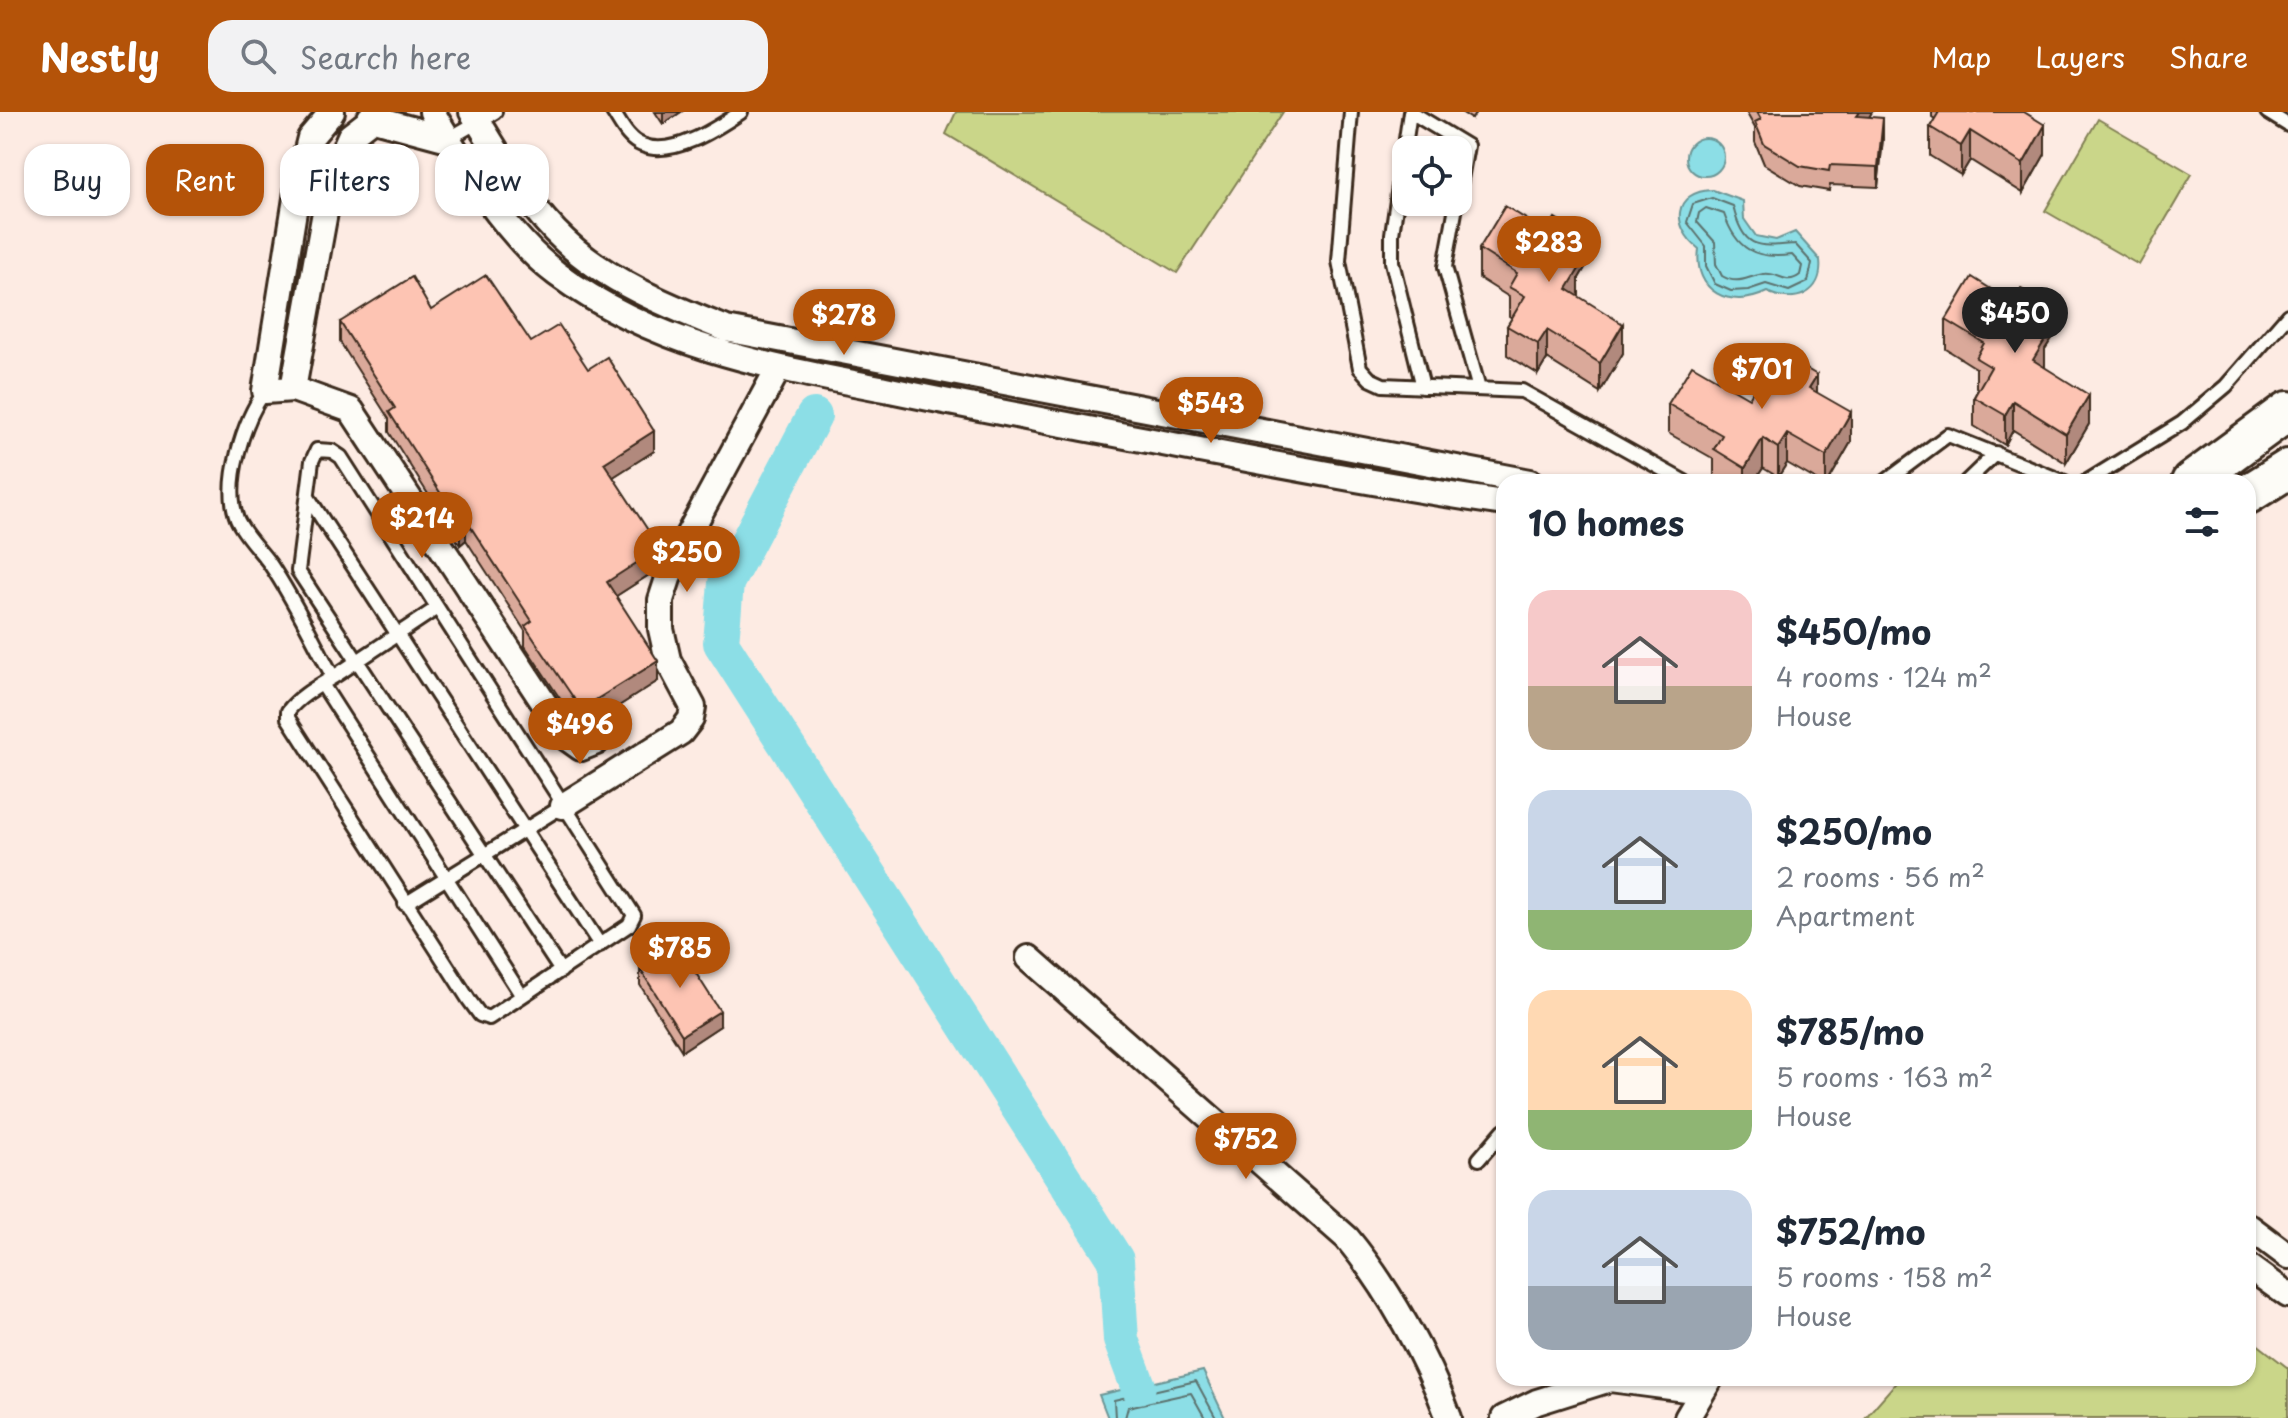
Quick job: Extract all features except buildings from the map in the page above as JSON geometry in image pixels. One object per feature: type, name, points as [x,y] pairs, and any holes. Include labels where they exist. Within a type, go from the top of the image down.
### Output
[{"type":"main road","points":[[2207,474],[2288,411]]},
{"type":"main road","points":[[2256,489],[2288,469]]},
{"type":"street","points":[[332,112],[310,138],[298,186],[265,391],[293,389],[351,410],[567,738],[581,748],[596,742]]},
{"type":"street","points":[[432,112],[505,219],[556,273],[672,337],[785,370],[1392,486],[1496,502]]},
{"type":"street","points":[[293,389],[331,179],[350,136],[376,115],[448,139]]},
{"type":"street","points":[[482,115],[527,199],[566,243],[683,312],[726,329],[1496,475]]},
{"type":"street","points":[[563,806],[623,765],[681,732],[691,719],[692,699],[668,660],[663,644],[661,600],[685,539],[785,370]]},
{"type":"street","points":[[1029,958],[1347,1238],[1369,1265],[1438,1389],[1449,1418]]},
{"type":"street","points":[[2256,1232],[2288,1256]]},
{"type":"street","points":[[2256,1272],[2288,1295]]},
{"type":"street","points":[[1504,1418],[1537,1402],[1588,1386]]},
{"type":"street","points":[[1687,1418],[1705,1386]]},
{"type":"lane","points":[[613,112],[628,135],[642,146],[660,148],[702,138],[741,112]]},
{"type":"lane","points":[[1351,112],[1339,261],[1360,368],[1370,379],[1383,385],[1522,391],[1671,474]]},
{"type":"lane","points":[[1423,387],[1392,262],[1392,234],[1411,112],[1467,146],[1445,267],[1479,389]]},
{"type":"lane","points":[[2267,112],[2288,125]]},
{"type":"lane","points":[[448,139],[482,115]]},
{"type":"lane","points":[[2099,474],[2182,423],[2226,386],[2288,315]]},
{"type":"lane","points":[[265,391],[254,406],[240,442],[233,494],[236,517],[271,566],[328,681],[446,878],[522,996]]},
{"type":"lane","points":[[1896,474],[1948,435],[2046,474]]},
{"type":"lane","points":[[437,608],[397,634],[357,661],[328,681],[295,702],[288,711],[288,718],[405,904],[480,1015],[489,1018],[561,971],[629,925],[634,915],[341,457],[321,448],[314,454],[298,571],[357,661],[484,855],[561,971]]},
{"type":"lane","points":[[1974,474],[1996,453]]},
{"type":"lane","points":[[308,497],[600,945]]},
{"type":"lane","points":[[405,904],[563,806]]},
{"type":"lane","points":[[1479,1159],[1496,1139]]},
{"type":"green space","points":[[956,112],[1283,112],[1177,273],[946,134]]},
{"type":"green space","points":[[2098,119],[2192,174],[2139,265],[2045,211]]},
{"type":"green space","points":[[2256,1343],[2288,1368],[2288,1418],[1865,1418],[1893,1386],[2256,1386]]},
{"type":"water","points":[[1705,138],[1718,144],[1724,157],[1718,170],[1705,176],[1692,170],[1686,157],[1692,144]]},
{"type":"water","points":[[1713,190],[1743,201],[1744,219],[1756,236],[1776,240],[1795,232],[1820,260],[1820,272],[1812,288],[1797,297],[1767,292],[1740,299],[1728,298],[1708,286],[1699,264],[1699,249],[1684,231],[1680,212],[1683,203],[1690,197]]},
{"type":"water","points":[[1203,1371],[1225,1418],[1108,1418],[1099,1395]]},
{"type":"waterway","points":[[814,416],[726,583],[721,643],[1116,1260],[1121,1340],[1138,1386]]}]
